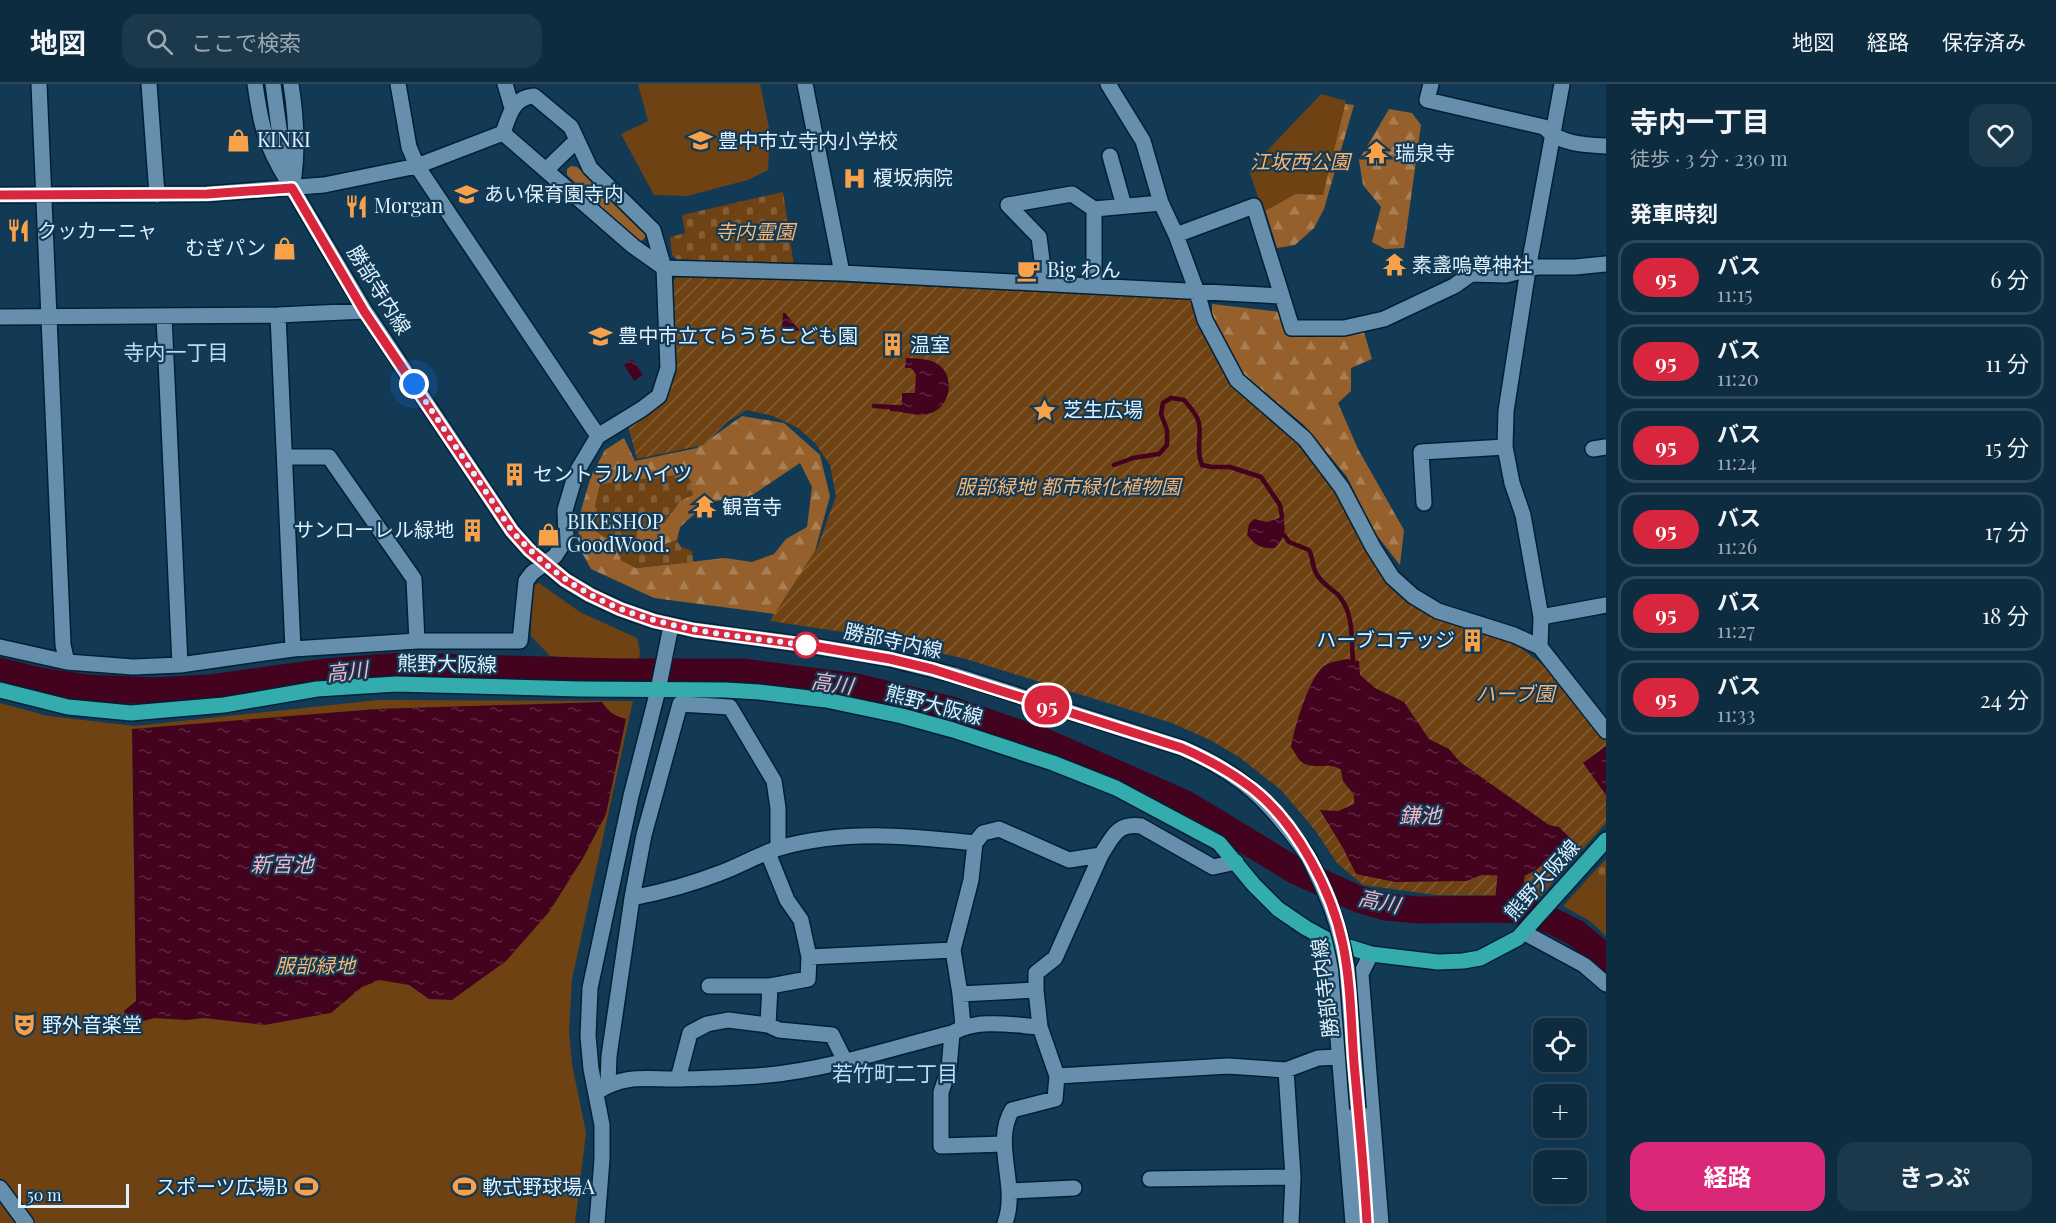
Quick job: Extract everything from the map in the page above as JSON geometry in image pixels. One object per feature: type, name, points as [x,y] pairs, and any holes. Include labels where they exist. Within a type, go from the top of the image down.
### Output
[{"type":"main road","name":"熊野大阪線","points":[[0,690],[68,706],[131,713],[224,705],[317,689],[396,684],[736,691],[826,700],[902,716],[953,730],[1053,763],[1116,788],[1219,843],[1254,885],[1278,909],[1330,941],[1371,954],[1438,962],[1480,958],[1497,951],[1528,929],[1604,845]]},
{"type":"street","points":[[39,84],[63,645],[67,662]]},
{"type":"street","points":[[149,84],[157,195]]},
{"type":"street","points":[[255,84],[263,132],[272,156],[292,188]]},
{"type":"street","name":"勝部寺内線","points":[[273,84],[279,128],[292,188],[364,311],[512,531],[544,564],[565,580],[620,609],[671,626],[890,659],[954,675],[1182,748],[1203,757],[1254,790],[1284,823],[1308,856],[1332,907],[1343,946],[1347,968],[1367,1223]]},
{"type":"street","points":[[291,84],[297,126],[297,152],[292,188]]},
{"type":"street","points":[[398,84],[409,147],[417,166],[598,436]]},
{"type":"street","points":[[504,84],[512,108]]},
{"type":"street","points":[[805,84],[842,273]]},
{"type":"street","points":[[1108,84],[1143,141],[1161,202],[1197,292],[1204,320],[1238,380],[1305,439],[1342,488],[1373,547],[1392,577],[1413,596],[1438,611],[1515,635],[1540,647],[1606,731]]},
{"type":"street","points":[[1431,84],[1427,100],[1544,127],[1551,135],[1563,140],[1584,145],[1606,146]]},
{"type":"street","points":[[1540,647],[1541,617],[1523,515],[1512,483],[1505,447],[1506,411],[1551,135],[1562,84]]},
{"type":"street","points":[[0,195],[157,195],[240,192],[324,184],[417,166],[503,133],[512,108],[525,96],[534,96],[571,127],[590,168],[653,230],[664,268],[668,368],[659,396],[642,410],[598,436],[576,473],[566,510],[566,539],[555,556],[532,573],[526,581],[519,641],[417,641],[293,649],[180,665],[133,666],[67,662],[0,647]]},
{"type":"street","points":[[503,133],[633,246],[664,268],[842,273],[1282,296]]},
{"type":"street","points":[[547,169],[577,140]]},
{"type":"street","points":[[1110,156],[1124,206]]},
{"type":"street","points":[[1045,283],[1039,237],[1008,205],[1072,194],[1094,209],[1161,202]]},
{"type":"street","points":[[1176,235],[1254,206],[1292,328],[1344,328],[1384,319],[1454,286],[1471,274],[1506,275],[1537,267],[1606,264]]},
{"type":"street","points":[[1094,209],[1094,286]]},
{"type":"street","points":[[0,317],[278,315],[364,311]]},
{"type":"street","points":[[278,315],[293,649]]},
{"type":"street","points":[[164,316],[180,665]]},
{"type":"street","points":[[1424,503],[1421,452],[1505,447]]},
{"type":"street","points":[[285,457],[329,457],[414,579],[417,641]]},
{"type":"street","points":[[1541,617],[1606,605]]},
{"type":"street","points":[[603,1088],[591,1070],[588,1036],[590,988],[631,796],[658,690],[671,626]]},
{"type":"street","points":[[597,1223],[602,1159],[603,1088],[632,898],[644,835],[680,704],[730,707],[774,781],[778,807],[773,851],[787,900],[801,920],[809,957],[808,979],[770,986],[709,986]]},
{"type":"street","points":[[631,796],[652,804]]},
{"type":"street","points":[[1005,1223],[1010,1191],[1004,1144],[1006,1121],[1012,1110],[1055,1099],[1057,1076],[1040,1027],[1036,973],[1055,958],[1101,855],[1117,831],[1128,824],[1141,825],[1213,867],[1236,862]]},
{"type":"street","points":[[1004,1144],[941,1146],[941,1092],[949,1069],[957,1030],[960,994],[953,950],[970,880],[975,843],[983,833],[999,830],[1069,860],[1101,855]]},
{"type":"street","points":[[632,898],[710,877],[773,851],[829,838],[868,834],[975,843]]},
{"type":"street","points":[[1528,929],[1584,965],[1606,984]]},
{"type":"street","points":[[1330,941],[1353,1223]]},
{"type":"street","points":[[809,957],[953,950]]},
{"type":"street","points":[[1371,954],[1361,974],[1381,1223]]},
{"type":"street","points":[[768,1025],[770,986]]},
{"type":"street","points":[[960,994],[1036,990]]},
{"type":"street","points":[[678,1079],[690,1033],[707,1024],[728,1020],[768,1025],[779,1030],[832,1035],[845,1061]]},
{"type":"street","points":[[603,1088],[627,1078],[769,1076],[845,1061],[957,1030],[1000,1024],[1040,1027]]},
{"type":"street","points":[[1057,1076],[1228,1065],[1286,1070],[1318,1058],[1338,1057]]},
{"type":"street","points":[[1286,1070],[1293,1176],[1291,1223]]},
{"type":"street","points":[[1150,1179],[1293,1176]]},
{"type":"street","points":[[0,1188],[26,1223]]},
{"type":"street","points":[[1010,1191],[1074,1188]]},
{"type":"street","points":[[0,1198],[18,1223]]},
{"type":"green space","points":[[638,84],[760,84],[770,133],[768,170],[748,180],[687,196],[654,195],[621,134],[648,121]]},
{"type":"green space","name":"江坂西公園","points":[[1321,94],[1346,101],[1323,195],[1296,194],[1263,212],[1249,170]]},
{"type":"green space","name":"江坂西公園","points":[[1324,101],[1354,105],[1324,209],[1314,228],[1295,245],[1277,248],[1254,174]]},
{"type":"green space","points":[[1389,109],[1412,113],[1421,125],[1404,248],[1385,249],[1372,242],[1381,207],[1363,185],[1359,160]]},
{"type":"green space","points":[[571,166],[577,167],[645,232],[645,238],[637,241],[567,175],[567,169]]},
{"type":"green space","name":"寺内霊園","points":[[783,192],[794,266],[680,262],[672,255],[670,237],[685,233],[682,215]]},
{"type":"green space","name":"服部緑地 都市緑化植物園","points":[[680,275],[1192,299],[1232,382],[1298,440],[1338,495],[1365,549],[1386,580],[1408,601],[1434,618],[1515,644],[1545,666],[1599,729],[1606,739],[1606,823],[1541,896],[1436,895],[1363,885],[1337,863],[1315,830],[1281,790],[1239,757],[1210,740],[1172,723],[966,659],[863,635],[770,621],[818,546],[836,496],[830,465],[815,443],[798,428],[773,416],[747,410],[728,421],[704,445],[637,459],[628,426],[665,401],[677,370],[671,283]]},
{"type":"green space","points":[[1212,304],[1280,312],[1288,335],[1323,336],[1364,332],[1372,359],[1351,368],[1351,391],[1338,403],[1358,449],[1404,530],[1400,565],[1375,533],[1347,477],[1304,425],[1241,372],[1212,316]]},
{"type":"green space","name":"観音寺","points":[[742,416],[784,423],[820,455],[830,496],[803,595],[782,615],[654,598],[591,569],[580,549],[578,521],[591,476],[605,450],[624,438],[635,461],[697,448]],"holes":[[[800,463],[812,487],[807,527],[786,539],[774,554],[752,562],[725,558],[636,568],[621,560],[613,542],[690,479],[680,501],[664,523],[637,526],[637,539],[660,546],[677,540],[680,527],[708,502],[751,496]]]},
{"type":"green space","points":[[684,474],[690,479],[693,495],[680,501],[664,523],[637,526],[637,539],[660,546],[677,540],[680,546],[692,551],[693,562],[636,568],[621,560],[613,542],[590,528],[600,484]]},
{"type":"green space","points":[[539,583],[580,612],[637,638],[640,650],[639,660],[621,661],[550,656],[531,636],[532,586]]},
{"type":"green space","name":"服部緑地","points":[[378,700],[633,701],[572,979],[569,1031],[572,1064],[586,1133],[575,1223],[0,1223],[0,703],[48,716],[135,726]]},
{"type":"green space","points":[[1606,859],[1606,890],[1592,874]]},
{"type":"green space","points":[[1592,874],[1606,890],[1606,936],[1590,921],[1563,906]]},
{"type":"water","points":[[783,313],[785,313],[800,331],[782,329]]},
{"type":"water","points":[[906,358],[932,361],[939,365],[948,377],[946,400],[935,411],[919,415],[890,411],[890,405],[902,405],[902,393],[915,393],[916,374],[911,368],[905,368]]},
{"type":"water","points":[[632,359],[643,375],[634,381],[624,365]]},
{"type":"water","points":[[1282,517],[1285,526],[1284,534],[1275,548],[1260,546],[1247,535],[1249,524],[1254,519],[1267,522]]},
{"type":"water","name":"鎌池","points":[[1346,659],[1359,661],[1360,675],[1375,688],[1404,702],[1429,739],[1449,749],[1460,762],[1549,825],[1559,827],[1570,838],[1536,870],[1524,876],[1481,875],[1467,881],[1395,882],[1356,874],[1320,810],[1338,811],[1354,804],[1354,795],[1343,781],[1341,770],[1332,766],[1312,766],[1303,763],[1291,747],[1303,704],[1318,672],[1326,665]]},
{"type":"water","name":"新宮池","points":[[602,702],[612,713],[626,719],[606,814],[583,858],[549,912],[506,961],[452,1000],[429,999],[409,985],[380,980],[362,987],[331,1013],[264,1025],[204,1018],[187,1020],[155,1018],[127,1025],[124,1011],[136,1001],[132,729],[376,709]]},
{"type":"water","points":[[1606,746],[1606,795],[1583,763]]},
{"type":"waterway","points":[[1114,465],[1133,458],[1159,454],[1167,445],[1167,430],[1161,414],[1163,403],[1171,398],[1184,400],[1198,420],[1199,453],[1202,465],[1230,467],[1261,477],[1280,505],[1282,517]]},
{"type":"waterway","points":[[874,406],[890,407]]},
{"type":"waterway","points":[[1284,535],[1289,542],[1309,550],[1318,577],[1344,603],[1351,626],[1353,660]]},
{"type":"waterway","name":"高川","points":[[0,671],[40,681],[88,688],[155,691],[209,688],[325,672],[401,666],[617,672],[743,672],[857,687],[948,709],[1045,742],[1186,804],[1296,871],[1358,899],[1386,907],[1418,910],[1508,909],[1531,913],[1576,933],[1606,958]]},
{"type":"waterway","points":[[1508,909],[1511,876]]},
{"type":"bus line","name":"95","points":[[0,195],[207,194],[292,188],[364,311],[512,531],[544,564],[565,580],[620,609],[671,626],[890,659],[954,675],[1182,748],[1203,757],[1254,790],[1284,823],[1308,856],[1325,889],[1338,923],[1347,968],[1367,1223]]},
{"type":"place","name":"KINKI","points":[[239,140]]},
{"type":"place","name":"豊中市立寺内小学校","points":[[700,141]]},
{"type":"place","name":"瑞泉寺","points":[[1377,153]]},
{"type":"place","name":"榎坂病院","points":[[855,178]]},
{"type":"place","name":"あい保育園寺内","points":[[466,194]]},
{"type":"place","name":"Morgan","points":[[356,206]]},
{"type":"place","name":"クッカーニャ","points":[[19,231]]},
{"type":"place","name":"むぎパン","points":[[284,248]]},
{"type":"place","name":"素盞嗚尊神社","points":[[1394,265]]},
{"type":"place","name":"Big わん","points":[[1029,270]]},
{"type":"place","name":"豊中市立てらうちこども園","points":[[600,336]]},
{"type":"place","name":"温室","points":[[892,345]]},
{"type":"place","name":"芝生広場","points":[[1045,410]]},
{"type":"place","name":"セントラルハイツ","points":[[515,474]]},
{"type":"place","name":"観音寺","points":[[704,507]]},
{"type":"place","name":"サンローレル緑地","points":[[472,530]]},
{"type":"place","name":"BIKESHOP GoodWood.","points":[[549,534]]},
{"type":"place","name":"ハーブコテッジ","points":[[1473,640]]},
{"type":"place","name":"野外音楽堂","points":[[24,1025]]},
{"type":"place","name":"スポーツ広場B","points":[[306,1187]]},
{"type":"place","name":"軟式野球場A","points":[[464,1187]]},
{"type":"district","name":"寺内一丁目","points":[[176,353]]},
{"type":"district","name":"若竹町二丁目","points":[[895,1074]]},
{"type":"route","points":[[414,384],[512,531],[544,564],[565,580],[620,609],[671,626],[813,646],[806,645]]},
{"type":"park label","name":"ハーブ園","points":[[1515,694]]}]
